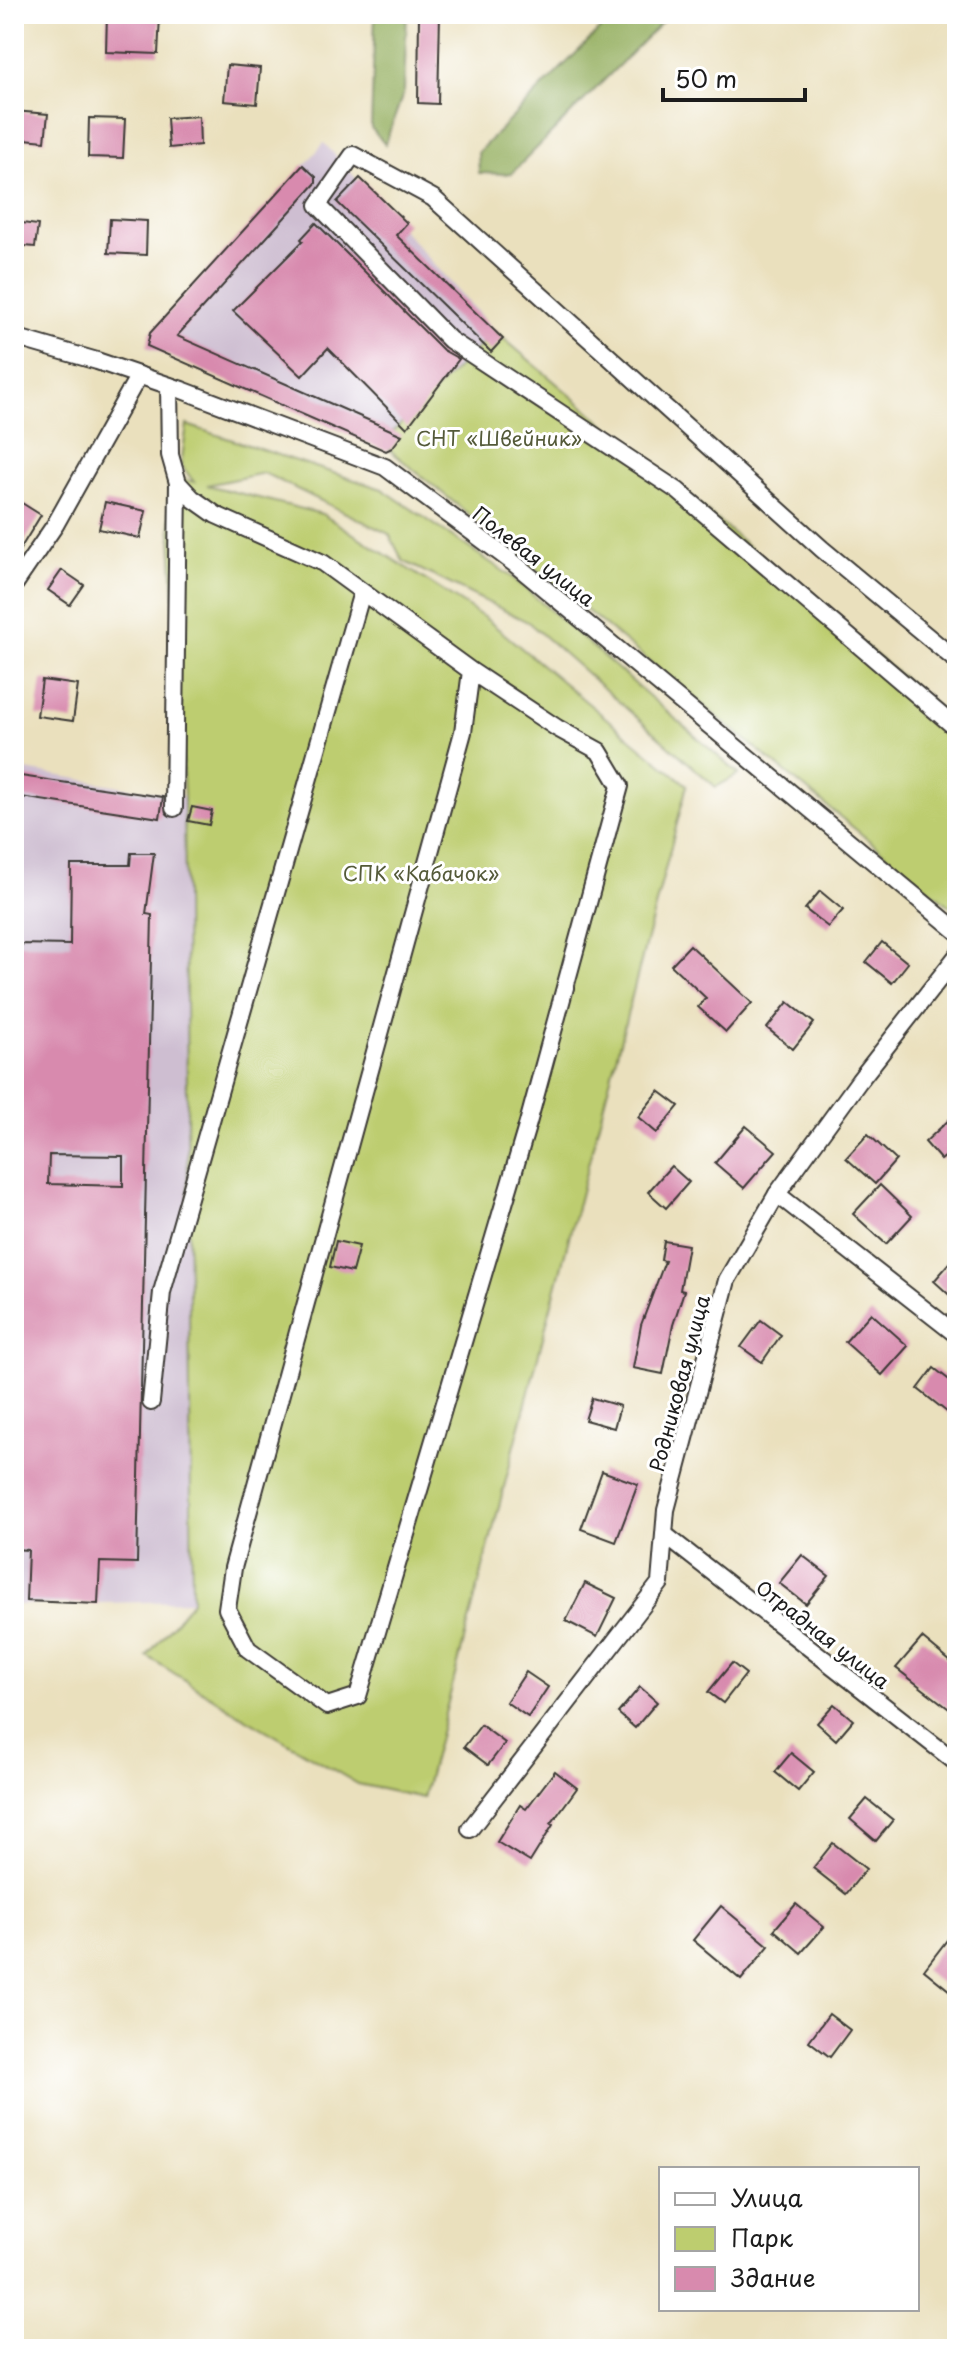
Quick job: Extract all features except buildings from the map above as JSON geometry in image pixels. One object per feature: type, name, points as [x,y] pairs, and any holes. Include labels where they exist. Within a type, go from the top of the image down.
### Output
[{"type":"street","points":[[957,661],[822,549],[433,198],[353,155],[318,205],[450,340],[678,491],[957,729]]},
{"type":"street","name":"Полевая улица","points":[[14,337],[139,375],[385,467],[515,564],[957,931]]},
{"type":"street","points":[[14,585],[55,525],[139,375]]},
{"type":"street","points":[[169,386],[170,455],[178,483],[174,808]]},
{"type":"street","points":[[178,483],[192,498],[216,515],[323,563],[471,671],[557,728],[599,751],[620,786],[528,1123],[358,1696],[327,1706],[248,1649],[227,1609],[233,1568],[463,732],[471,671]]},
{"type":"street","points":[[151,1402],[162,1292],[362,592]]},
{"type":"street","name":"Родниковая улица","points":[[470,1829],[660,1583],[666,1510],[727,1280],[777,1194],[859,1081],[957,956]]},
{"type":"street","points":[[777,1194],[957,1335]]},
{"type":"street","name":"Отрадная улица","points":[[665,1535],[957,1763]]},
{"type":"shaded area","points":[[324,143],[495,331],[381,443],[147,347]]},
{"type":"shaded area","points":[[14,768],[184,797],[192,1601],[14,1605]]},
{"type":"green space","points":[[375,14],[407,14],[404,91],[385,144],[371,128]]},
{"type":"green space","points":[[615,14],[670,14],[511,174],[479,173],[478,152]]},
{"type":"green space","name":"СНТ «Швейник»","points":[[495,331],[957,724],[957,912],[381,443]]},
{"type":"green space","name":"СПК «Кабачок»","points":[[187,425],[382,489],[512,577],[739,774],[716,787],[528,622],[403,561],[389,534],[264,473],[207,485],[322,514],[485,618],[687,785],[423,1798],[358,1784],[147,1656],[192,1601],[184,797],[168,476],[194,482],[181,465]]}]
